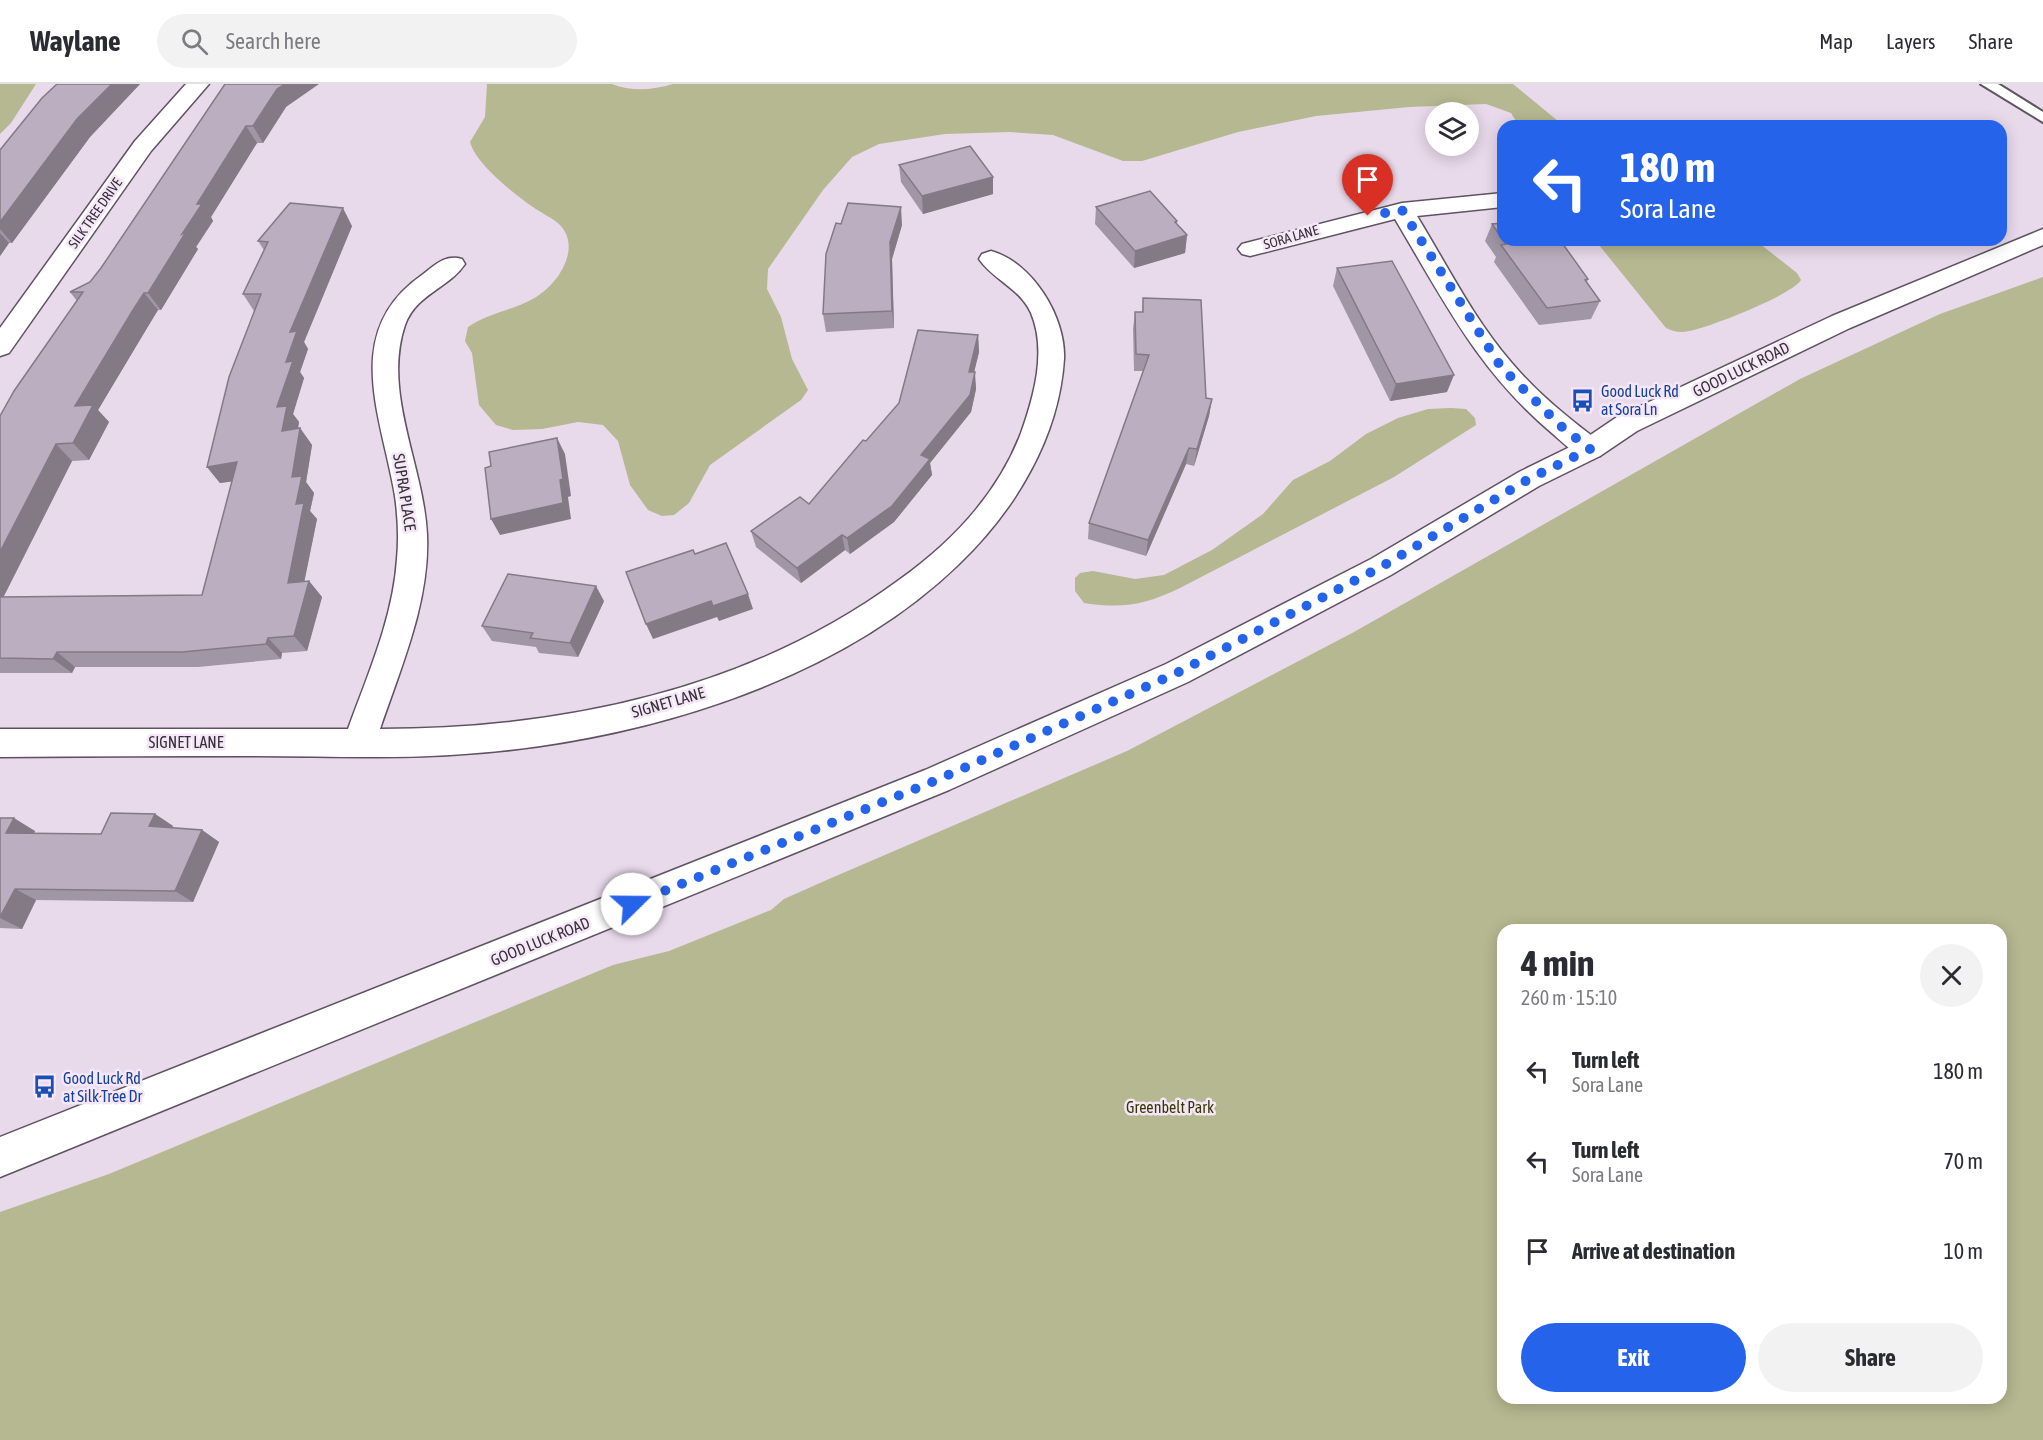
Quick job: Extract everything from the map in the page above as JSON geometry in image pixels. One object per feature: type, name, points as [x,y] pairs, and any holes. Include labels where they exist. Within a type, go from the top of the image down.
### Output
[{"type":"street","name":"SILK TREE DRIVE","points":[[0,347],[143,146],[177,104],[198,84]]},
{"type":"street","name":"SORA LANE","points":[[1250,249],[1402,210],[1497,201]]},
{"type":"street","points":[[1402,210],[1501,367],[1562,427],[1590,449]]},
{"type":"street","name":"GOOD LUCK ROAD","points":[[0,1157],[926,784],[1166,678],[1381,567],[1529,479],[1590,449],[1627,424],[1841,322],[2043,236]]},
{"type":"street","name":"SIGNET LANE","points":[[0,743],[452,741],[534,733],[594,723],[661,706],[731,684],[793,660],[849,632],[896,602],[943,562],[989,515],[1016,474],[1029,448],[1045,402],[1052,366],[1052,336],[1044,310],[1029,289],[1012,273],[991,259]]},
{"type":"street","name":"SUPRA PLACE","points":[[358,741],[400,623],[409,579],[412,536],[409,498],[389,416],[385,387],[387,340],[401,306],[413,290],[453,264]]},
{"type":"lane","points":[[1988,84],[2043,118]]},
{"type":"green space","points":[[0,84],[36,84],[11,123],[0,134]]},
{"type":"green space","points":[[487,84],[612,84],[642,89],[673,84],[1513,84],[1557,120],[1515,120],[1511,113],[1486,104],[1479,104],[1479,102],[1425,102],[1425,106],[1316,116],[1238,132],[1142,161],[1123,161],[1053,135],[1009,132],[945,134],[879,144],[852,157],[823,190],[768,269],[767,289],[781,317],[792,359],[808,390],[801,400],[710,465],[689,503],[674,515],[662,516],[648,510],[630,485],[618,441],[603,425],[578,422],[542,429],[513,430],[496,425],[479,405],[472,353],[465,341],[468,327],[486,317],[531,300],[547,289],[565,263],[569,243],[560,225],[533,207],[487,169],[470,142],[485,117]]},
{"type":"green space","points":[[1600,246],[1763,246],[1797,273],[1801,280],[1782,294],[1730,318],[1683,332],[1666,328]]},
{"type":"green space","name":"Greenbelt Park","points":[[2043,277],[2043,1440],[0,1440],[0,1212],[109,1174],[613,965],[669,951],[771,910],[784,899],[1127,751],[1354,632],[1800,379],[1940,314]]},
{"type":"green space","points":[[1428,409],[1466,409],[1475,418],[1476,425],[1394,477],[1180,588],[1144,602],[1111,606],[1084,603],[1075,591],[1075,578],[1080,573],[1093,571],[1135,579],[1164,575],[1212,550],[1263,514],[1293,480],[1330,461],[1366,434],[1398,418]]},
{"type":"building","points":[[57,84],[112,84],[77,119],[0,222],[0,150],[42,98]]},
{"type":"building","points":[[225,84],[285,84],[277,89],[253,126],[246,126],[197,204],[202,204],[182,234],[186,232],[148,293],[144,293],[133,310],[75,406],[93,405],[73,443],[56,444],[0,552],[0,416],[14,391],[83,292],[70,292],[90,282],[101,268]]},
{"type":"building","points":[[970,146],[993,177],[922,196],[899,165]]},
{"type":"building","points":[[1150,191],[1187,235],[1135,251],[1096,207]]},
{"type":"building","points":[[290,203],[343,208],[290,332],[297,331],[286,362],[293,361],[277,407],[287,406],[282,431],[300,428],[292,477],[302,476],[296,504],[304,503],[288,583],[309,581],[294,636],[268,638],[266,644],[182,652],[57,652],[53,659],[0,658],[0,597],[202,595],[237,462],[207,467],[229,377],[261,294],[243,294],[268,242],[258,241]]},
{"type":"building","points":[[848,203],[901,207],[890,242],[892,311],[823,314],[826,254],[836,223],[841,224]]},
{"type":"building","points":[[1502,246],[1564,246],[1588,279],[1585,280],[1600,301],[1547,308]]},
{"type":"building","points":[[1392,261],[1454,375],[1396,384],[1337,268]]},
{"type":"building","points":[[1143,298],[1201,300],[1206,398],[1212,399],[1197,449],[1189,448],[1148,540],[1089,523],[1149,355],[1136,354],[1135,312],[1143,312]]},
{"type":"building","points":[[918,330],[978,335],[969,372],[975,372],[970,395],[921,455],[930,459],[892,506],[847,538],[842,535],[797,568],[751,531],[800,497],[809,504],[863,440],[866,441],[899,403]]},
{"type":"building","points":[[557,438],[563,479],[560,480],[563,503],[491,519],[485,468],[491,466],[489,452]]},
{"type":"building","points":[[726,543],[748,594],[713,606],[711,601],[646,624],[626,572],[693,550],[695,554]]},
{"type":"building","points":[[508,574],[596,586],[570,643],[530,638],[533,633],[482,626]]},
{"type":"building","points":[[111,813],[155,814],[149,826],[202,830],[175,891],[15,889],[0,917],[0,818],[14,818],[6,833],[101,834]]},
{"type":"place","name":"Good Luck Rd at Sora Ln","points":[[1583,400]]},
{"type":"place","name":"Good Luck Rd at Silk Tree Dr","points":[[45,1087]]},
{"type":"route","points":[[632,904],[937,780],[1177,673],[1381,567],[1529,479],[1590,449],[1517,386],[1501,367],[1482,342],[1402,210],[1368,216]]}]
